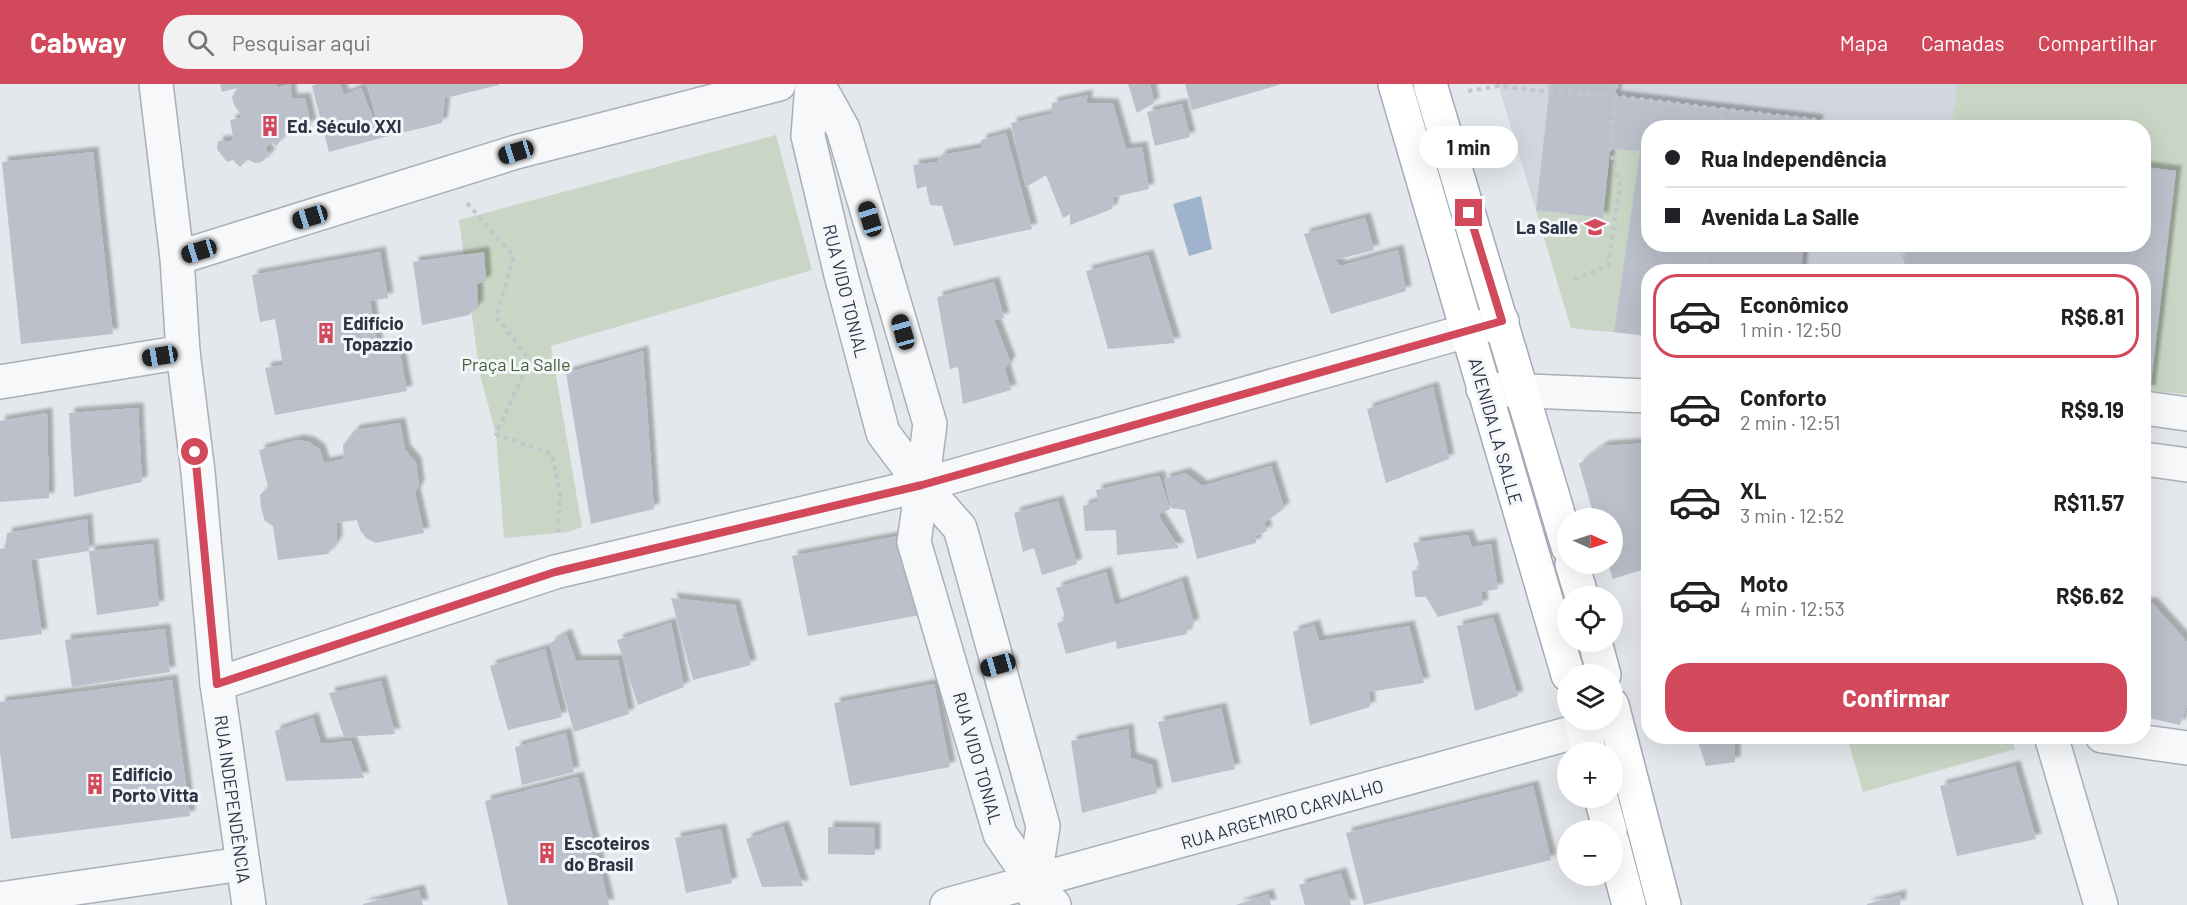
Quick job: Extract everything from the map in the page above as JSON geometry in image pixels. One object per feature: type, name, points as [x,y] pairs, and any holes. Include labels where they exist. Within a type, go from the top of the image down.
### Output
[{"type":"main road","points":[[1398,96],[1432,90]]},
{"type":"main road","name":"AVENIDA LA SALLE","points":[[1432,90],[1557,509]]},
{"type":"main road","name":"AVENIDA LA SALLE","points":[[1398,96],[1483,389],[1553,569],[1566,664]]},
{"type":"main road","points":[[1619,730],[1660,904]]},
{"type":"main road","points":[[1623,882],[1629,905]]},
{"type":"street","name":"RUA INDEPENDÊNCIA","points":[[156,84],[177,258],[183,352],[198,472],[217,684],[249,905]]},
{"type":"street","points":[[177,258],[516,152],[779,84]]},
{"type":"street","name":"RUA VIDO TONIAL","points":[[812,84],[808,136],[841,275],[883,433],[922,485],[960,528],[1043,826],[1040,898]]},
{"type":"street","name":"RUA VIDO TONIAL","points":[[818,84],[843,129],[930,423],[914,542],[1000,834],[1040,898]]},
{"type":"street","points":[[841,275],[884,264]]},
{"type":"street","points":[[217,684],[555,572],[922,485],[1502,321]]},
{"type":"street","points":[[0,382],[183,352]]},
{"type":"street","points":[[1483,389],[1641,396]]},
{"type":"street","points":[[2151,409],[2187,414]]},
{"type":"street","points":[[2151,460],[2187,465]]},
{"type":"street","points":[[954,677],[998,665]]},
{"type":"street","name":"RUA ARGEMIRO CARVALHO","points":[[947,905],[1040,898],[1585,734]]},
{"type":"street","points":[[2151,743],[2187,748]]},
{"type":"street","points":[[2053,744],[2101,905]]},
{"type":"street","points":[[0,899],[242,864]]},
{"type":"path","points":[[1549,92],[1550,84]]},
{"type":"path","points":[[1574,280],[1608,265],[1620,185],[1610,149],[1617,84]]},
{"type":"path","points":[[1432,90],[1499,86],[1615,96],[1818,120]]},
{"type":"path","points":[[1721,120],[1722,109]]},
{"type":"path","points":[[442,175],[514,256],[495,317],[530,360],[496,434],[552,454],[560,492],[555,572]]},
{"type":"path","points":[[1904,259],[1905,252]]},
{"type":"shaded area","name":"La Salle","points":[[1498,84],[2187,84],[2187,394],[2151,391],[2151,264],[1641,264],[1641,335],[1571,328]]},
{"type":"green space","points":[[1958,84],[2187,84],[2187,394],[2151,391],[2176,171],[2151,165],[2151,120],[1952,120]]},
{"type":"green space","name":"Praça La Salle","points":[[776,135],[812,270],[551,346],[582,527],[568,532],[504,538],[496,434],[480,375],[459,220]]},
{"type":"green space","points":[[1610,149],[1640,151],[1614,332],[1571,328],[1536,210],[1602,218]]},
{"type":"green space","points":[[1849,744],[2013,744],[2015,749],[1863,792]]},
{"type":"water","points":[[1201,196],[1212,249],[1189,256],[1173,204]]},
{"type":"building","name":"Ed. Século XXI","points":[[220,84],[276,84],[277,88],[290,84],[292,99],[305,98],[311,125],[298,130],[291,127],[276,146],[271,141],[265,149],[270,154],[262,162],[254,163],[248,159],[240,167],[233,160],[227,162],[217,149],[218,141],[231,141],[233,137],[230,120],[241,118],[232,97],[237,88],[222,92]]},
{"type":"building","points":[[340,84],[344,95],[361,88],[381,138],[329,152],[312,86]]},
{"type":"building","points":[[367,84],[499,85],[445,98],[442,123],[381,138]]},
{"type":"building","points":[[1128,84],[1150,84],[1154,103],[1137,113]]},
{"type":"building","points":[[1185,84],[1279,84],[1279,85],[1192,110]]},
{"type":"building","points":[[1550,84],[1617,84],[1615,96],[1818,120],[1641,120],[1641,252],[1803,252],[1802,264],[1641,264],[1641,335],[1614,332],[1640,151],[1610,149],[1603,218],[1536,210]]},
{"type":"building","points":[[1088,95],[1086,103],[1113,104],[1126,149],[1142,147],[1149,189],[1114,197],[1112,209],[1070,225],[1070,214],[1063,218],[1046,175],[1026,187],[1011,123],[1051,114],[1052,103]]},
{"type":"building","points":[[1182,104],[1190,137],[1155,146],[1147,112]]},
{"type":"building","points":[[1006,133],[1032,229],[954,246],[942,206],[930,205],[926,186],[917,189],[913,165],[937,162],[941,155],[981,148],[981,140]]},
{"type":"building","points":[[93,152],[113,334],[21,344],[2,162]]},
{"type":"building","points":[[2151,168],[2176,171],[2151,383],[2151,264],[1904,264],[1905,252],[2151,252]]},
{"type":"building","points":[[1365,218],[1374,250],[1335,260],[1340,266],[1398,250],[1406,291],[1331,314],[1304,234]]},
{"type":"building","name":"Edifício Topazzio","points":[[380,252],[388,298],[370,301],[378,347],[398,343],[407,391],[275,415],[265,368],[283,365],[275,319],[260,322],[252,275]]},
{"type":"building","points":[[484,252],[486,281],[477,284],[478,305],[469,315],[422,325],[413,262]]},
{"type":"building","points":[[1148,255],[1175,343],[1108,349],[1086,271]]},
{"type":"building","points":[[994,282],[1004,318],[994,320],[1010,361],[1005,369],[1011,390],[963,404],[958,367],[950,369],[937,297]]},
{"type":"building","points":[[643,351],[654,509],[591,524],[566,373]]},
{"type":"building","points":[[1433,387],[1449,459],[1386,483],[1367,409]]},
{"type":"building","points":[[138,408],[142,482],[74,497],[69,413]]},
{"type":"building","points":[[47,413],[49,498],[0,502],[0,421]]},
{"type":"building","points":[[400,423],[405,450],[416,463],[419,485],[415,493],[424,533],[376,543],[366,538],[357,520],[336,523],[337,541],[328,554],[278,560],[273,526],[265,521],[261,508],[260,495],[268,487],[259,450],[298,440],[309,442],[320,450],[324,463],[344,459],[343,445],[355,430]]},
{"type":"building","points":[[1641,443],[1641,570],[1613,579],[1611,574],[1623,574],[1623,508],[1592,508],[1579,464],[1603,446]]},
{"type":"building","points":[[1271,466],[1284,508],[1264,523],[1267,531],[1256,536],[1256,543],[1197,559],[1185,510],[1171,508],[1164,479],[1185,473],[1202,486]]},
{"type":"building","points":[[1159,476],[1170,509],[1158,515],[1179,548],[1117,555],[1116,530],[1085,531],[1083,506],[1098,501],[1096,490]]},
{"type":"building","points":[[1058,501],[1077,564],[1042,575],[1034,548],[1023,552],[1014,513]]},
{"type":"building","points":[[87,519],[89,551],[31,560],[42,634],[0,640],[0,549],[5,548],[7,533]]},
{"type":"building","points":[[909,534],[925,614],[808,636],[792,556]]},
{"type":"building","points":[[1468,535],[1472,547],[1491,544],[1498,589],[1481,592],[1483,605],[1438,617],[1426,597],[1415,597],[1412,571],[1420,569],[1413,543]]},
{"type":"building","points":[[153,544],[159,606],[97,615],[89,551]]},
{"type":"building","points":[[1106,572],[1115,605],[1182,581],[1194,624],[1187,627],[1187,634],[1117,649],[1116,641],[1066,654],[1057,623],[1066,620],[1056,588]]},
{"type":"building","points":[[671,598],[735,605],[751,665],[693,680]]},
{"type":"building","points":[[2151,603],[2187,642],[2187,705],[2180,725],[2151,719]]},
{"type":"building","points":[[1493,618],[1518,696],[1475,711],[1457,626]]},
{"type":"building","points":[[671,623],[684,687],[638,705],[617,640]]},
{"type":"building","points":[[1314,625],[1319,641],[1409,626],[1424,683],[1369,692],[1370,707],[1310,725],[1293,632]]},
{"type":"building","points":[[165,629],[170,672],[72,687],[65,640]]},
{"type":"building","points":[[566,634],[576,661],[618,660],[629,714],[574,732],[550,643]]},
{"type":"building","points":[[545,649],[562,717],[508,730],[490,666]]},
{"type":"building","name":"Edifício Porto Vitta","points":[[172,680],[190,816],[11,839],[0,752],[0,702]]},
{"type":"building","points":[[381,681],[395,734],[344,737],[329,693]]},
{"type":"building","points":[[934,684],[950,767],[850,786],[834,703]]},
{"type":"building","points":[[1221,708],[1235,769],[1172,783],[1158,722]]},
{"type":"building","points":[[313,718],[321,744],[351,741],[364,778],[286,781],[275,731]]},
{"type":"building","points":[[1128,729],[1131,758],[1152,765],[1157,793],[1082,813],[1071,741]]},
{"type":"building","points":[[566,733],[574,772],[522,785],[515,747]]},
{"type":"building","points":[[1699,744],[1735,744],[1735,762],[1706,766]]},
{"type":"building","points":[[2015,766],[2036,839],[1957,856],[1940,786]]},
{"type":"building","name":"Escoteiros do Brasil","points":[[578,777],[609,905],[508,905],[485,801]]},
{"type":"building","points":[[1533,786],[1551,860],[1364,905],[1346,833]]},
{"type":"building","points":[[783,826],[803,886],[762,887],[746,839]]},
{"type":"building","points":[[828,827],[875,828],[875,855],[828,854]]},
{"type":"building","points":[[721,829],[732,883],[686,893],[675,838]]},
{"type":"building","points":[[1341,873],[1351,905],[1305,905],[1299,885]]},
{"type":"building","points":[[419,890],[423,905],[363,905],[363,904]]},
{"type":"building","points":[[1268,894],[1271,905],[1236,905]]},
{"type":"building","points":[[1901,895],[1900,905],[1867,905],[1867,904]]},
{"type":"place","name":"Ed. Século XXI","points":[[270,126]]},
{"type":"place","name":"La Salle","points":[[1595,227]]},
{"type":"place","name":"Edifício Topazzio","points":[[326,333]]},
{"type":"place","name":"Edifício Porto Vitta","points":[[95,784]]},
{"type":"place","name":"Escoteiros do Brasil","points":[[547,853]]},
{"type":"route","points":[[195,452],[217,684],[555,572],[922,485],[1502,321],[1469,213]]}]
